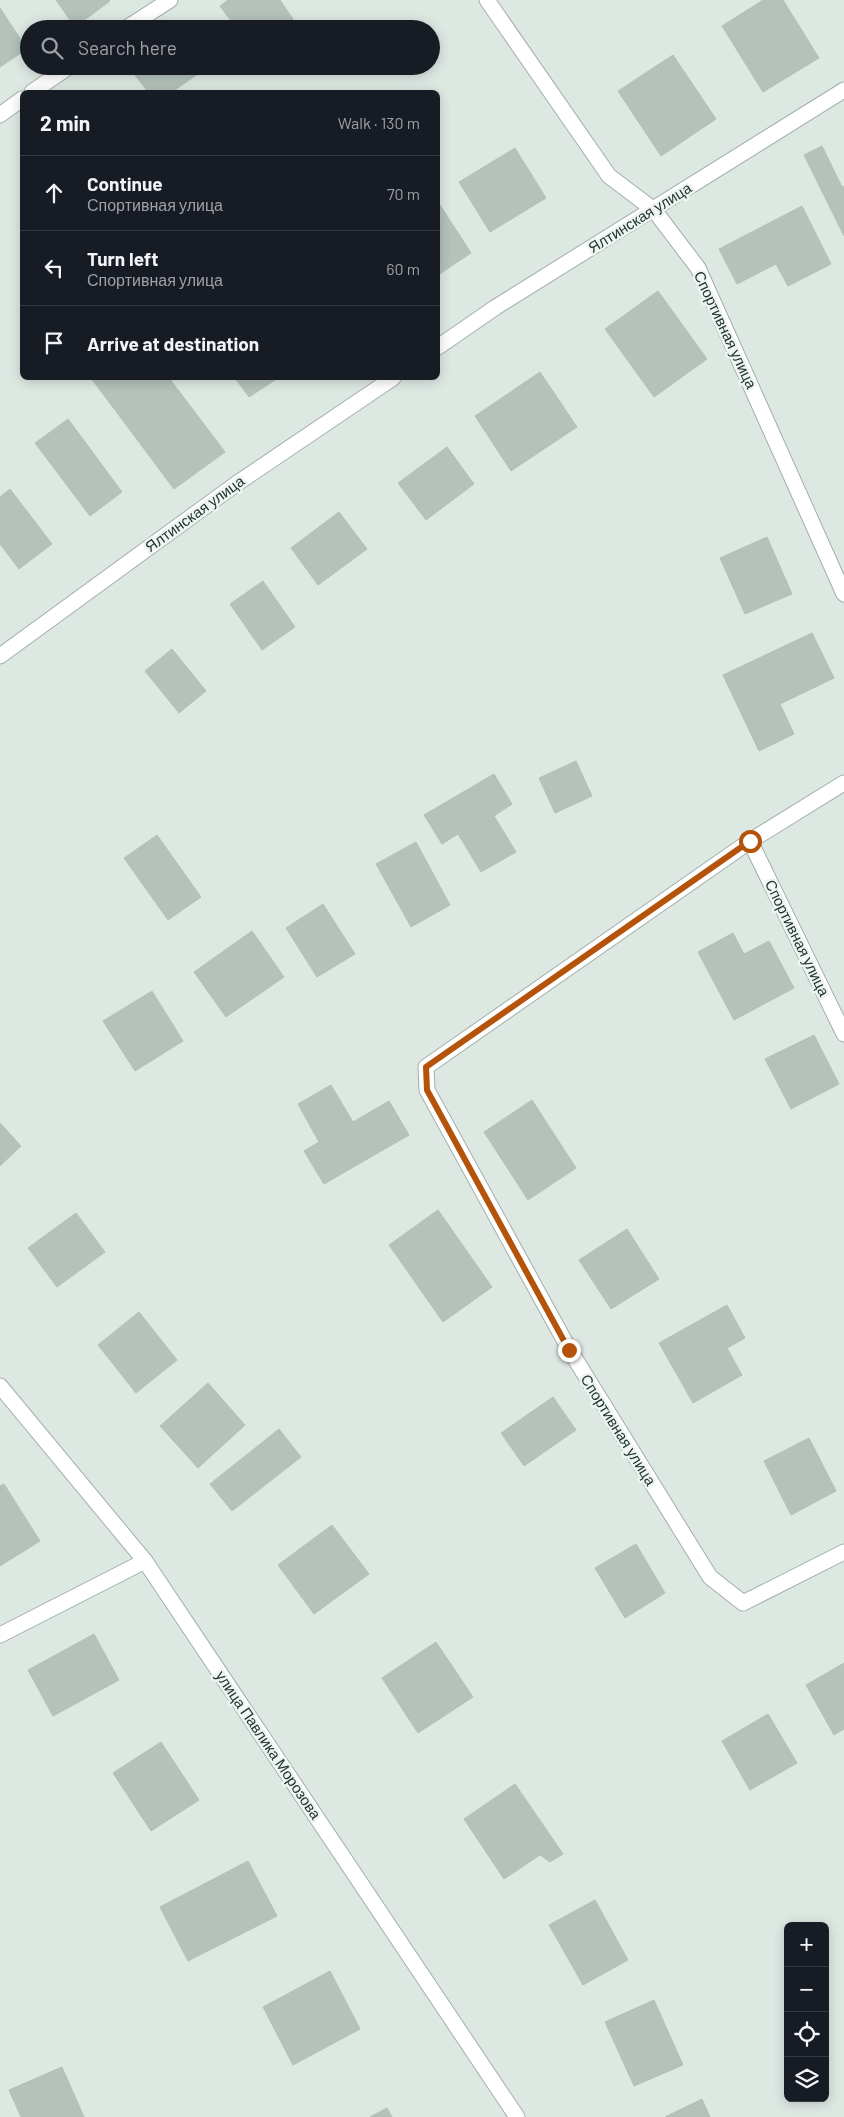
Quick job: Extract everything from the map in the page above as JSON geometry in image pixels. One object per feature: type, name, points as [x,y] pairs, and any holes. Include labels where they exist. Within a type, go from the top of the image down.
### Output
[{"type":"street","points":[[139,20],[170,0]]},
{"type":"street","name":"Спортивная улица","points":[[487,0],[609,176],[654,210],[698,268],[844,594]]},
{"type":"street","points":[[35,90],[57,75]]},
{"type":"street","name":"Ялтинская улица","points":[[440,346],[496,307],[844,90]]},
{"type":"street","points":[[0,115],[20,100]]},
{"type":"street","name":"Ялтинская улица","points":[[0,656],[236,484],[390,380]]},
{"type":"street","name":"Спортивная улица","points":[[844,783],[750,841],[426,1067],[427,1090],[569,1350],[710,1577],[742,1603],[844,1552]]},
{"type":"street","name":"Спортивная улица","points":[[750,841],[844,1034]]},
{"type":"street","name":"улица Павлика Морозова","points":[[0,1386],[145,1561],[517,2117]]},
{"type":"street","points":[[0,1635],[145,1561]]},
{"type":"building","points":[[56,0],[110,1],[84,20],[70,20]]},
{"type":"building","points":[[228,0],[280,0],[293,19],[230,20],[220,6]]},
{"type":"building","points":[[763,0],[783,0],[819,58],[763,92],[722,26]]},
{"type":"building","points":[[0,8],[20,38],[20,54],[0,67]]},
{"type":"building","points":[[673,55],[716,119],[661,156],[618,91]]},
{"type":"building","points":[[135,75],[196,75],[175,90],[146,90]]},
{"type":"building","points":[[822,146],[842,187],[844,186],[844,236],[804,155]]},
{"type":"building","points":[[515,148],[546,198],[490,232],[459,182]]},
{"type":"building","points":[[440,205],[471,253],[440,274]]},
{"type":"building","points":[[802,206],[831,264],[788,286],[776,264],[737,284],[719,249]]},
{"type":"building","points":[[658,291],[707,359],[654,397],[605,329]]},
{"type":"building","points":[[540,372],[577,427],[511,471],[475,416]]},
{"type":"building","points":[[92,380],[171,380],[225,452],[174,489]]},
{"type":"building","points":[[236,380],[275,380],[249,397]]},
{"type":"building","points":[[68,419],[122,492],[90,516],[35,443]]},
{"type":"building","points":[[447,447],[474,484],[426,520],[398,483]]},
{"type":"building","points":[[10,489],[52,544],[19,569],[0,544],[0,497]]},
{"type":"building","points":[[339,512],[367,549],[318,585],[291,548]]},
{"type":"building","points":[[767,537],[792,594],[745,614],[720,558]]},
{"type":"building","points":[[263,581],[295,627],[262,650],[230,604]]},
{"type":"building","points":[[812,633],[834,678],[780,704],[794,734],[759,751],[723,675]]},
{"type":"building","points":[[172,649],[206,691],[179,713],[145,671]]},
{"type":"building","points":[[576,761],[592,796],[555,813],[539,778]]},
{"type":"building","points":[[494,774],[512,804],[494,816],[516,852],[481,872],[458,834],[442,844],[424,815]]},
{"type":"building","points":[[157,835],[201,897],[168,920],[124,858]]},
{"type":"building","points":[[416,842],[450,905],[411,927],[376,864]]},
{"type":"building","points":[[323,904],[355,954],[317,977],[286,928]]},
{"type":"building","points":[[252,931],[284,977],[226,1017],[194,972]]},
{"type":"building","points":[[733,933],[744,954],[769,941],[794,988],[734,1020],[698,952]]},
{"type":"building","points":[[152,991],[183,1041],[135,1071],[103,1021]]},
{"type":"building","points":[[814,1035],[839,1084],[791,1109],[765,1059]]},
{"type":"building","points":[[331,1085],[353,1122],[389,1101],[409,1135],[324,1184],[304,1151],[319,1142],[298,1104]]},
{"type":"building","points":[[532,1100],[576,1168],[528,1200],[484,1132]]},
{"type":"building","points":[[0,1123],[21,1146],[0,1166]]},
{"type":"building","points":[[438,1210],[492,1287],[443,1322],[389,1245]]},
{"type":"building","points":[[76,1213],[105,1252],[57,1287],[28,1248]]},
{"type":"building","points":[[627,1229],[659,1279],[611,1309],[579,1260]]},
{"type":"building","points":[[727,1305],[745,1338],[727,1348],[742,1375],[693,1403],[659,1343]]},
{"type":"building","points":[[139,1312],[177,1360],[136,1393],[98,1345]]},
{"type":"building","points":[[208,1383],[245,1425],[198,1468],[160,1426]]},
{"type":"building","points":[[553,1397],[576,1430],[524,1466],[501,1433]]},
{"type":"building","points":[[279,1429],[301,1457],[232,1511],[210,1484]]},
{"type":"building","points":[[809,1438],[836,1491],[791,1515],[764,1461]]},
{"type":"building","points":[[4,1484],[40,1541],[0,1566],[0,1486]]},
{"type":"building","points":[[332,1525],[369,1574],[314,1614],[278,1565]]},
{"type":"building","points":[[636,1544],[665,1593],[625,1618],[595,1568]]},
{"type":"building","points":[[94,1634],[119,1680],[53,1716],[28,1670]]},
{"type":"building","points":[[436,1642],[473,1697],[418,1733],[382,1678]]},
{"type":"building","points":[[844,1663],[844,1729],[834,1735],[806,1685]]},
{"type":"building","points":[[768,1714],[797,1763],[750,1790],[722,1741]]},
{"type":"building","points":[[161,1742],[199,1800],[151,1831],[113,1773]]},
{"type":"building","points":[[515,1784],[563,1854],[550,1862],[540,1855],[504,1879],[464,1819]]},
{"type":"building","points":[[248,1861],[277,1916],[188,1961],[160,1907]]},
{"type":"building","points":[[595,1900],[628,1960],[583,1985],[549,1925]]},
{"type":"building","points":[[330,1971],[360,2029],[293,2065],[263,2007]]},
{"type":"building","points":[[654,2000],[683,2065],[634,2086],[605,2022]]},
{"type":"building","points":[[62,2067],[84,2117],[21,2117],[9,2090]]},
{"type":"building","points":[[702,2099],[710,2117],[665,2117]]},
{"type":"building","points":[[387,2108],[392,2117],[370,2117]]},
{"type":"route","points":[[569,1350],[427,1090],[426,1067],[750,841]]}]
